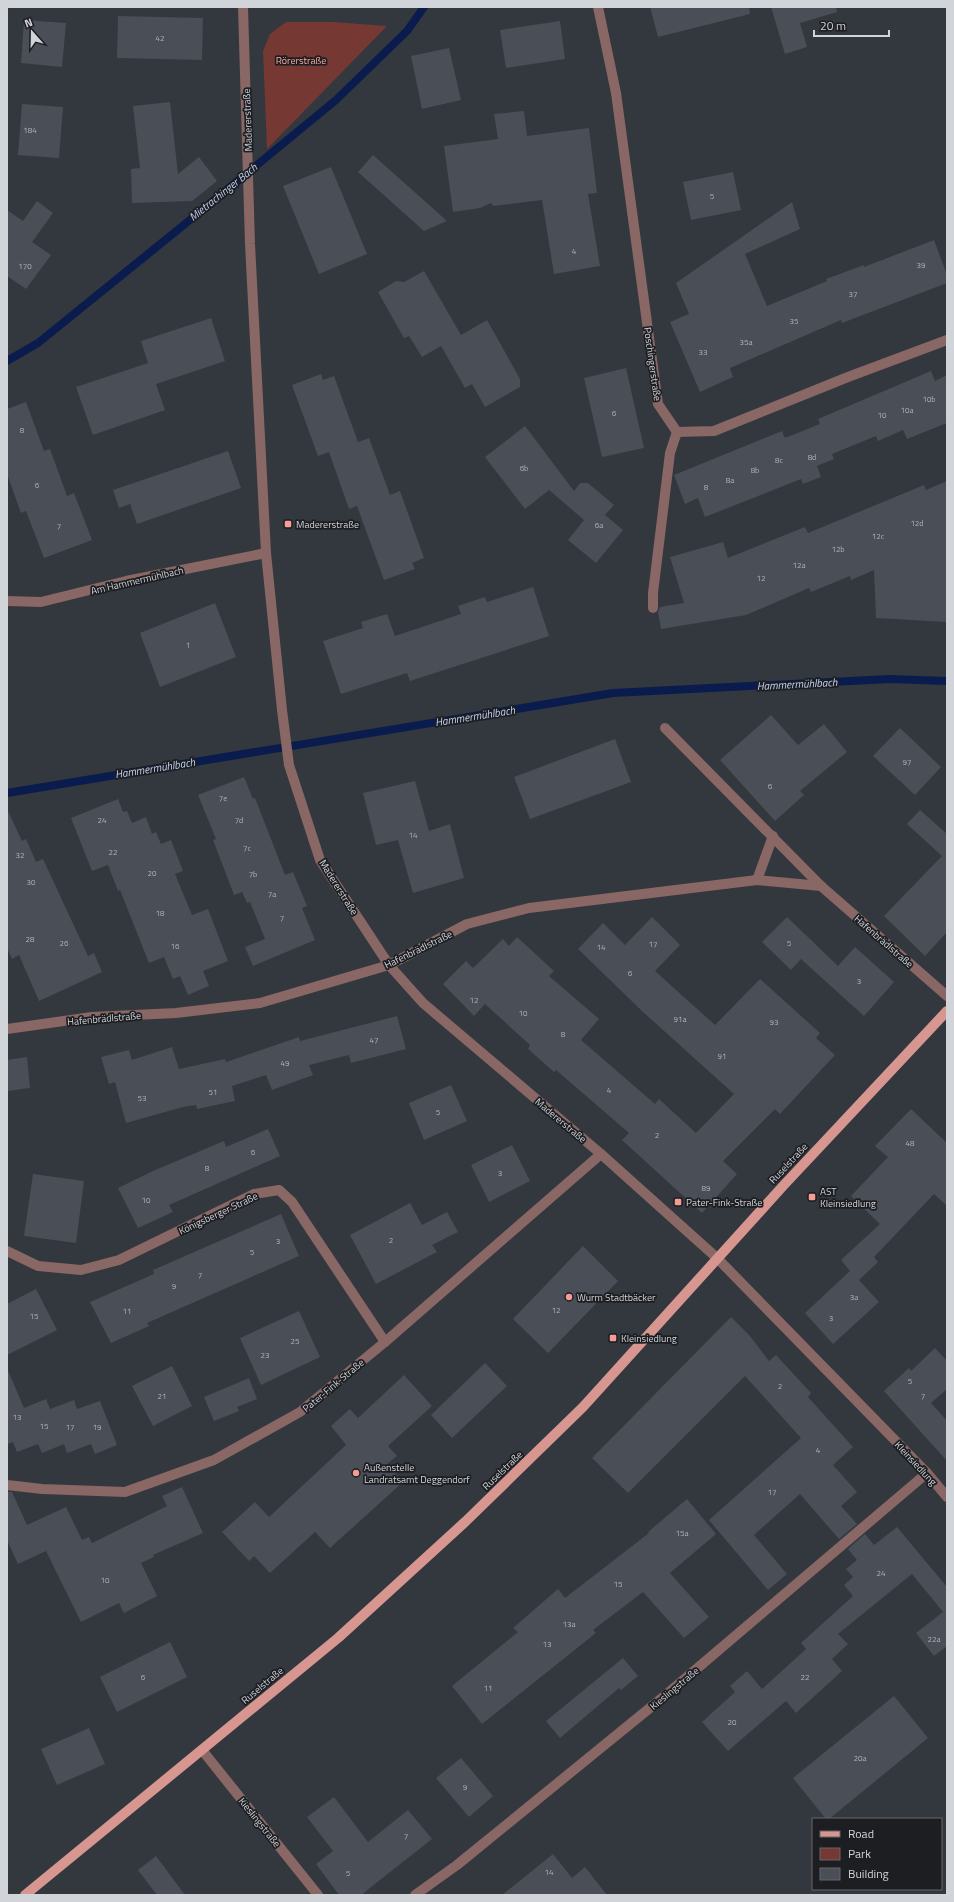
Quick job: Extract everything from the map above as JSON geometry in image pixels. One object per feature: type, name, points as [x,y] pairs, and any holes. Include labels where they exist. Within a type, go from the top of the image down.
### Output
[{"type":"main road","name":"Ruselstraße","points":[[25,1895],[338,1638],[465,1522],[583,1408],[717,1258],[947,1011]]},
{"type":"street","name":"Madererstraße","points":[[243,7],[248,187],[266,553],[289,765],[320,860],[389,965],[424,1003],[601,1154],[717,1258]]},
{"type":"street","name":"Poschingerstraße","points":[[598,7],[616,93],[658,404],[677,432]]},
{"type":"street","points":[[653,608],[653,593],[670,453],[677,432],[714,430],[947,340]]},
{"type":"street","name":"Am Hammermühlbach","points":[[7,601],[41,602],[126,581],[266,553]]},
{"type":"street","name":"Hafenbrädlstraße","points":[[665,728],[821,886],[947,996]]},
{"type":"street","points":[[757,880],[772,836]]},
{"type":"street","name":"Hafenbrädlstraße","points":[[7,1030],[92,1017],[176,1013],[260,1003],[389,965],[467,924],[529,908],[757,880],[821,886]]},
{"type":"street","name":"Pater-Fink-Straße","points":[[7,1484],[42,1489],[125,1492],[214,1460],[300,1412],[385,1342],[601,1154]]},
{"type":"street","name":"Königsberger Straße","points":[[7,1251],[38,1266],[81,1270],[119,1260],[254,1194],[279,1190],[292,1202],[385,1342]]},
{"type":"street","name":"Kleinsiedlung","points":[[717,1258],[927,1473],[947,1497]]},
{"type":"street","name":"Kieslingstraße","points":[[415,1895],[463,1860],[667,1694],[927,1473]]},
{"type":"street","name":"Kieslingstraße","points":[[202,1750],[318,1895]]},
{"type":"green space","name":"Rörerstraße","points":[[286,22],[333,22],[387,26],[267,149],[263,51],[270,34]]},
{"type":"building","points":[[650,7],[749,7],[750,14],[658,37]]},
{"type":"building","points":[[771,7],[836,7],[837,12],[800,23],[807,47],[785,54]]},
{"type":"building","points":[[118,16],[203,18],[202,60],[117,58]]},
{"type":"building","points":[[24,20],[66,23],[62,67],[21,63]]},
{"type":"building","points":[[560,21],[565,59],[506,68],[500,30]]},
{"type":"building","points":[[449,48],[461,100],[422,109],[411,56]]},
{"type":"building","points":[[170,102],[178,174],[199,157],[217,181],[192,201],[132,203],[131,169],[140,168],[133,106]]},
{"type":"building","points":[[22,104],[63,107],[59,158],[18,155]]},
{"type":"building","points":[[524,111],[527,136],[589,128],[597,193],[588,194],[600,266],[554,274],[542,200],[493,206],[491,203],[480,208],[453,212],[444,146],[498,139],[494,114]]},
{"type":"building","points":[[373,155],[447,221],[424,231],[358,172]]},
{"type":"building","points":[[331,167],[367,254],[319,274],[283,186]]},
{"type":"building","points":[[733,172],[741,210],[691,220],[683,182]]},
{"type":"building","points":[[37,201],[53,213],[32,242],[51,255],[26,289],[7,276],[7,210],[23,221]]},
{"type":"building","points":[[792,202],[800,229],[745,254],[767,306],[827,281],[826,279],[864,265],[864,267],[934,240],[947,275],[947,283],[842,323],[841,320],[730,368],[733,377],[700,392],[670,322],[689,314],[676,283]]},
{"type":"building","points":[[424,271],[461,335],[487,320],[520,379],[520,387],[485,407],[472,384],[465,388],[441,346],[422,357],[409,336],[404,338],[378,292],[396,281],[404,282]]},
{"type":"building","points":[[211,318],[225,361],[156,384],[165,410],[93,435],[76,387],[148,363],[141,341]]},
{"type":"building","points":[[626,368],[644,448],[602,457],[584,378]]},
{"type":"building","points":[[931,371],[935,381],[947,375],[947,423],[907,439],[903,430],[878,441],[876,436],[832,454],[834,459],[817,466],[821,477],[803,484],[801,479],[705,517],[698,498],[685,504],[674,475],[782,431],[785,438],[820,424],[818,419]]},
{"type":"building","points":[[321,374],[323,380],[334,376],[358,442],[369,438],[390,495],[400,491],[424,558],[412,563],[415,569],[384,580],[357,506],[349,509],[329,452],[318,456],[292,385]]},
{"type":"building","points":[[26,402],[44,451],[50,449],[67,496],[74,493],[92,540],[44,558],[26,511],[21,513],[7,474],[7,409]]},
{"type":"building","points":[[525,426],[574,491],[580,483],[588,483],[614,505],[605,515],[623,530],[596,563],[568,540],[584,520],[549,490],[525,509],[485,457]]},
{"type":"building","points":[[228,451],[241,488],[137,524],[130,504],[119,508],[113,490]]},
{"type":"building","points":[[947,481],[947,622],[876,618],[874,570],[851,580],[850,576],[811,592],[809,588],[746,615],[661,629],[658,612],[660,607],[684,603],[670,557],[723,542],[728,558],[805,527],[808,533],[924,485],[926,490]]},
{"type":"building","points":[[533,587],[549,636],[410,681],[407,673],[341,694],[323,641],[363,628],[361,622],[387,614],[395,636],[461,614],[458,606],[485,597],[487,602]]},
{"type":"building","points":[[215,603],[236,657],[160,687],[140,633]]},
{"type":"building","points":[[771,715],[798,745],[824,724],[847,752],[800,791],[804,795],[775,821],[720,760]]},
{"type":"building","points":[[900,728],[941,767],[915,795],[873,756]]},
{"type":"building","points":[[615,739],[631,782],[530,819],[514,777]]},
{"type":"building","points":[[244,777],[253,799],[255,798],[285,875],[293,872],[307,906],[302,908],[315,940],[253,966],[245,947],[265,939],[250,902],[247,903],[242,892],[234,895],[213,840],[216,839],[198,795]]},
{"type":"building","points":[[415,781],[429,831],[450,824],[464,878],[413,893],[398,840],[376,845],[363,793]]},
{"type":"building","points":[[118,799],[123,812],[127,811],[132,823],[146,817],[152,834],[156,832],[161,844],[171,840],[183,871],[175,874],[192,915],[208,909],[228,961],[203,971],[209,986],[188,995],[180,976],[173,979],[164,957],[149,963],[120,890],[118,891],[108,865],[92,871],[71,818]]},
{"type":"building","points":[[7,809],[22,841],[26,839],[36,862],[43,859],[88,956],[94,953],[102,972],[39,1001],[19,955],[12,959],[7,948]]},
{"type":"building","points":[[920,810],[947,834],[947,932],[925,956],[884,916],[942,856],[907,824]]},
{"type":"building","points":[[652,917],[680,945],[655,971],[715,1025],[760,979],[820,1033],[816,1038],[835,1055],[780,1114],[775,1109],[723,1161],[737,1174],[702,1213],[622,1140],[629,1133],[556,1070],[554,1072],[528,1049],[530,1045],[485,1004],[474,1016],[443,984],[466,961],[473,968],[503,939],[509,946],[517,937],[554,971],[549,976],[599,1019],[581,1040],[655,1104],[659,1099],[696,1133],[734,1094],[643,1012],[578,949],[603,923],[625,945]]},
{"type":"building","points":[[787,917],[838,966],[855,947],[894,982],[864,1016],[801,959],[791,970],[762,942]]},
{"type":"building","points":[[397,1016],[406,1049],[351,1063],[349,1055],[309,1065],[313,1075],[272,1090],[266,1075],[232,1086],[235,1101],[197,1109],[196,1105],[183,1107],[126,1123],[115,1082],[109,1084],[101,1057],[129,1050],[132,1060],[172,1047],[179,1069],[225,1059],[226,1062],[299,1037],[300,1041]]},
{"type":"building","points":[[27,1057],[30,1088],[7,1091],[7,1060]]},
{"type":"building","points":[[451,1085],[467,1121],[424,1140],[409,1103]]},
{"type":"building","points":[[911,1109],[947,1143],[947,1206],[934,1194],[874,1257],[878,1262],[859,1280],[858,1279],[879,1302],[833,1344],[805,1313],[850,1271],[841,1260],[880,1224],[851,1196],[888,1157],[875,1146]]},
{"type":"building","points":[[268,1129],[280,1156],[169,1205],[173,1212],[138,1228],[118,1188],[153,1171],[224,1141],[226,1147]]},
{"type":"building","points":[[512,1145],[530,1181],[489,1202],[471,1165]]},
{"type":"building","points":[[33,1174],[84,1181],[76,1243],[24,1236]]},
{"type":"building","points":[[410,1203],[422,1225],[447,1212],[458,1232],[432,1245],[437,1252],[376,1284],[350,1235]]},
{"type":"building","points":[[281,1214],[299,1256],[147,1323],[149,1326],[111,1343],[90,1302],[154,1274],[153,1270]]},
{"type":"building","points":[[583,1246],[618,1281],[548,1353],[513,1319]]},
{"type":"building","points":[[36,1289],[57,1330],[7,1355],[7,1304]]},
{"type":"building","points":[[299,1311],[320,1357],[261,1385],[240,1338]]},
{"type":"building","points":[[731,1317],[750,1336],[769,1361],[776,1355],[811,1393],[808,1397],[853,1447],[833,1465],[857,1492],[841,1506],[857,1524],[839,1539],[800,1494],[754,1535],[787,1574],[768,1590],[709,1520],[801,1438],[745,1376],[628,1493],[592,1458]]},
{"type":"building","points":[[935,1348],[947,1361],[947,1389],[931,1403],[947,1421],[947,1461],[884,1391],[909,1368],[911,1371]]},
{"type":"building","points":[[485,1363],[507,1386],[452,1438],[431,1415]]},
{"type":"building","points":[[172,1366],[192,1406],[153,1426],[132,1386]]},
{"type":"building","points":[[7,1368],[24,1408],[46,1399],[50,1409],[74,1400],[77,1409],[100,1401],[117,1445],[95,1454],[91,1444],[67,1453],[64,1444],[42,1453],[38,1444],[17,1452],[13,1442],[7,1444]]},
{"type":"building","name":"Außenstelle Landratsamt Deggendorf","points":[[404,1375],[432,1406],[388,1446],[397,1456],[387,1464],[403,1482],[330,1548],[315,1532],[270,1573],[254,1556],[249,1561],[222,1532],[255,1502],[269,1517],[346,1445],[331,1426],[350,1409],[358,1418]]},
{"type":"building","points":[[249,1378],[257,1399],[237,1407],[239,1411],[214,1421],[204,1397]]},
{"type":"building","points":[[182,1487],[203,1533],[153,1555],[154,1557],[141,1563],[157,1596],[124,1613],[119,1603],[81,1622],[46,1551],[18,1564],[7,1540],[7,1492],[12,1492],[27,1525],[66,1507],[82,1540],[89,1537],[92,1543],[167,1506],[162,1496]]},
{"type":"building","points":[[687,1499],[716,1534],[670,1573],[709,1617],[684,1638],[643,1592],[593,1630],[596,1633],[482,1724],[452,1686],[518,1632],[513,1628],[558,1589],[565,1598],[649,1533],[648,1532]]},
{"type":"building","points":[[897,1527],[947,1587],[947,1646],[934,1656],[916,1633],[943,1612],[912,1574],[838,1634],[848,1644],[832,1659],[842,1671],[796,1713],[786,1701],[728,1751],[702,1722],[735,1692],[730,1686],[747,1671],[762,1689],[806,1649],[801,1643],[853,1596],[844,1585],[853,1577],[846,1569],[857,1560],[848,1549],[865,1534],[874,1545]]},
{"type":"building","points":[[170,1642],[187,1677],[117,1712],[100,1677]]},
{"type":"building","points":[[623,1658],[638,1676],[621,1690],[619,1688],[560,1738],[546,1721]]},
{"type":"building","points":[[894,1696],[928,1738],[830,1818],[825,1818],[793,1778]]},
{"type":"building","points":[[89,1728],[105,1764],[57,1785],[41,1749]]},
{"type":"building","points":[[461,1758],[493,1796],[469,1817],[436,1778]]},
{"type":"building","points":[[334,1797],[368,1842],[408,1810],[432,1839],[361,1895],[339,1895],[316,1864],[333,1851],[307,1817]]},
{"type":"building","points":[[553,1854],[572,1878],[585,1867],[607,1895],[502,1895]]},
{"type":"building","points":[[156,1856],[185,1895],[157,1895],[138,1870]]},
{"type":"waterway","name":"Mietrachinger Bach","points":[[7,361],[38,343],[336,100],[407,31],[424,7]]},
{"type":"waterway","name":"Hammermühlbach","points":[[7,793],[613,693],[890,679],[947,681]]},
{"type":"place","name":"Madererstraße","points":[[288,524]]},
{"type":"place","name":"AST Kleinsiedlung","points":[[812,1197]]},
{"type":"place","name":"Pater-Fink-Straße","points":[[678,1202]]},
{"type":"place","name":"Wurm Stadtbäcker","points":[[569,1297]]},
{"type":"place","name":"Kleinsiedlung","points":[[613,1338]]},
{"type":"place","name":"Außenstelle Landratsamt Deggendorf","points":[[356,1473]]}]
